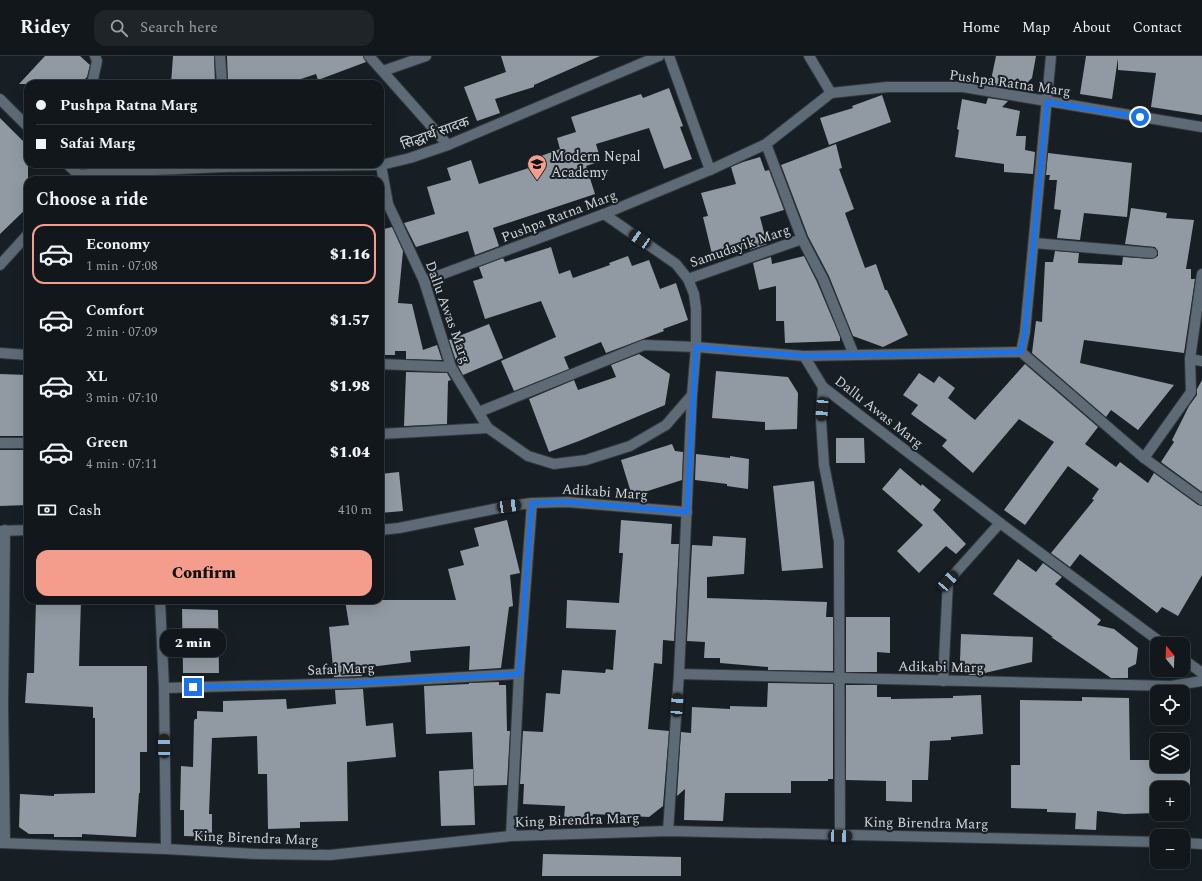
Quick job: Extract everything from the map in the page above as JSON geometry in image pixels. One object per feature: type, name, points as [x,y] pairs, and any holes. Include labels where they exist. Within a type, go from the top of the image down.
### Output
[{"type":"street","points":[[93,80],[98,61],[95,56]]},
{"type":"street","points":[[220,56],[222,80]]},
{"type":"street","points":[[368,56],[383,70],[448,144]]},
{"type":"street","points":[[383,70],[426,56]]},
{"type":"street","name":"सिद्धार्थ सादक","points":[[384,163],[410,158],[448,144],[659,56]]},
{"type":"street","points":[[669,56],[710,170]]},
{"type":"street","points":[[809,56],[831,94]]},
{"type":"street","points":[[1021,352],[1025,332],[1051,56]]},
{"type":"street","name":"Pushpa Ratna Marg","points":[[424,281],[604,214],[710,170],[766,144],[831,94],[887,87],[963,87],[1202,127]]},
{"type":"street","points":[[0,99],[24,123]]},
{"type":"street","name":"Samudayik Marg","points":[[766,144],[802,239],[823,279],[854,355]]},
{"type":"street","name":"सिद्धार्थ सादक","points":[[88,176],[109,172],[174,168]]},
{"type":"street","name":"Dallu Awas Marg","points":[[384,181],[388,204],[424,281],[451,367],[488,428],[528,456],[554,464],[586,460],[630,446],[666,425],[692,394]]},
{"type":"street","name":"Samudayik Marg","points":[[604,214],[676,264],[688,279],[694,294],[696,309],[696,347]]},
{"type":"street","points":[[2,257],[24,238]]},
{"type":"street","name":"Samudayik Marg","points":[[688,279],[802,239]]},
{"type":"street","points":[[1034,242],[1152,253]]},
{"type":"street","points":[[1144,458],[1191,392],[1190,360],[1202,274]]},
{"type":"street","points":[[479,412],[644,345],[696,347],[804,356],[1021,352],[1144,458],[1202,500]]},
{"type":"street","points":[[668,831],[679,674],[692,394],[696,347]]},
{"type":"street","points":[[0,353],[24,355]]},
{"type":"street","name":"Dallu Awas Marg","points":[[804,356],[823,387],[1000,523],[1154,637]]},
{"type":"street","points":[[1190,360],[1202,361]]},
{"type":"street","points":[[384,364],[451,367]]},
{"type":"street","points":[[823,387],[821,420],[824,465],[839,541],[840,836]]},
{"type":"street","points":[[384,434],[488,428]]},
{"type":"street","points":[[0,443],[24,443]]},
{"type":"street","name":"Adikabi Marg","points":[[384,530],[532,503],[567,502],[687,512]]},
{"type":"street","points":[[511,836],[519,674],[532,503]]},
{"type":"street","points":[[943,681],[948,581],[1000,523]]},
{"type":"street","points":[[2,843],[3,531],[24,530]]},
{"type":"street","points":[[160,604],[164,688],[166,849]]},
{"type":"street","points":[[1190,664],[1202,673]]},
{"type":"street","name":"Safai Marg","points":[[164,688],[356,683],[519,674]]},
{"type":"street","name":"Adikabi Marg","points":[[679,674],[1171,686],[1202,681]]},
{"type":"street","name":"King Birendra Marg","points":[[2,843],[258,854],[330,855],[511,836],[668,831],[1150,842]]},
{"type":"street","points":[[1190,843],[1202,844]]},
{"type":"building","points":[[45,56],[80,56],[90,65],[87,77],[84,80],[24,80],[24,84],[19,84]]},
{"type":"building","points":[[173,56],[214,56],[215,80],[171,80]]},
{"type":"building","points":[[227,56],[363,56],[366,62],[318,80],[316,74],[298,80],[228,80]]},
{"type":"building","points":[[501,56],[600,56],[534,85],[534,87],[495,99],[500,113],[477,121],[464,87],[506,72]]},
{"type":"building","points":[[996,56],[1036,56],[1032,78],[1020,90],[990,85]]},
{"type":"building","points":[[1086,56],[1202,56],[1202,115],[1151,107],[1156,73],[1118,70],[1118,58],[1112,99],[1080,94]]},
{"type":"building","points":[[669,88],[683,126],[680,127],[692,159],[664,169],[649,128],[596,144],[601,161],[586,166],[595,194],[493,228],[499,246],[475,255],[468,231],[416,247],[404,223],[435,214],[427,187],[451,180],[447,168],[471,160],[479,184],[544,163],[541,156],[560,149],[557,138],[576,132],[571,117],[641,94],[643,98]]},
{"type":"building","points":[[882,95],[891,122],[829,145],[820,118],[853,108],[852,106]]},
{"type":"building","points":[[988,98],[1008,101],[1002,107],[1020,111],[1016,136],[1026,136],[1025,150],[1035,152],[1033,174],[1004,172],[1004,164],[955,157],[959,130],[957,129],[962,99],[986,104]]},
{"type":"building","points":[[0,118],[24,142],[24,168],[28,168],[28,176],[24,176],[24,211],[0,234]]},
{"type":"building","points":[[836,144],[842,168],[839,169],[854,209],[845,213],[865,268],[876,264],[885,290],[887,290],[908,335],[883,347],[853,336],[829,276],[808,236],[781,165]]},
{"type":"building","points":[[1048,153],[1132,163],[1127,217],[1084,213],[1080,240],[1057,238],[1061,210],[1054,209],[1057,180],[1049,180],[1050,175],[1046,175]]},
{"type":"building","points":[[760,157],[765,171],[769,170],[784,210],[760,217],[767,244],[750,250],[750,248],[738,251],[737,248],[712,254],[703,217],[708,216],[701,193],[736,184],[731,167]]},
{"type":"building","points":[[1131,208],[1167,213],[1166,218],[1194,220],[1186,269],[1191,269],[1191,279],[1195,279],[1184,353],[1084,340],[1080,363],[1174,385],[1138,430],[1111,410],[1106,417],[1032,353],[1036,321],[1042,322],[1045,262],[1053,262],[1055,251],[1079,253],[1078,263],[1122,265],[1123,257],[1151,259],[1158,256],[1158,251],[1155,247],[1125,244]]},
{"type":"building","points":[[392,227],[403,251],[398,303],[412,304],[423,350],[437,345],[442,360],[406,359],[406,351],[395,351],[395,355],[384,355],[384,229]]},
{"type":"building","points":[[551,247],[559,274],[570,270],[573,278],[610,265],[609,263],[628,256],[632,266],[649,260],[660,289],[676,283],[688,320],[663,329],[664,331],[606,353],[601,342],[564,357],[569,369],[514,391],[501,361],[556,337],[541,301],[485,319],[473,281],[483,278],[479,267],[503,258],[505,262]]},
{"type":"building","points":[[804,256],[817,282],[840,337],[840,341],[785,343],[784,321],[776,321],[776,286],[759,290],[753,263],[771,257],[772,264]]},
{"type":"building","points":[[489,324],[503,358],[463,375],[457,364],[449,340]]},
{"type":"building","points":[[639,354],[670,374],[665,405],[549,452],[529,399],[574,380],[578,390],[616,377],[611,365]]},
{"type":"building","points":[[1025,364],[1098,427],[1085,444],[1116,467],[1120,462],[1148,483],[1154,473],[1198,505],[1202,506],[1202,575],[1178,616],[1162,607],[1157,613],[1080,554],[1070,567],[1051,553],[1094,500],[1092,499],[1099,489],[1068,466],[1025,525],[1004,510],[1054,442],[1019,419],[973,473],[942,446],[947,440],[911,414],[918,405],[903,395],[919,373],[934,383],[939,376],[955,388],[948,398],[975,420]]},
{"type":"building","points":[[716,371],[788,377],[798,393],[797,429],[765,430],[765,422],[712,418]]},
{"type":"building","points":[[406,372],[447,373],[451,380],[448,381],[447,424],[404,426]]},
{"type":"building","points":[[0,374],[24,375],[24,436],[0,436]]},
{"type":"building","points":[[1202,380],[1202,492],[1161,462],[1174,442],[1172,440],[1189,406],[1197,395],[1197,389]]},
{"type":"building","points":[[836,438],[864,438],[865,463],[836,463]]},
{"type":"building","points":[[672,444],[675,451],[683,452],[682,480],[632,496],[621,460]]},
{"type":"building","points":[[0,450],[24,450],[24,505],[0,506]]},
{"type":"building","points":[[696,454],[730,458],[730,456],[749,459],[748,489],[727,486],[727,484],[695,480]]},
{"type":"building","points":[[900,468],[921,486],[922,484],[941,500],[933,510],[966,544],[956,554],[946,546],[919,573],[897,551],[923,525],[882,489]]},
{"type":"building","points":[[399,472],[403,511],[384,513],[384,474]]},
{"type":"building","points":[[814,481],[823,568],[782,571],[773,486]]},
{"type":"building","points":[[507,520],[520,573],[510,575],[513,606],[509,607],[501,668],[469,670],[470,646],[410,651],[411,662],[361,668],[362,676],[334,677],[329,627],[349,625],[346,604],[384,604],[384,600],[456,600],[448,569],[464,565],[460,551],[479,546],[474,528]]},
{"type":"building","points":[[621,520],[672,524],[671,544],[679,544],[674,641],[663,640],[662,664],[654,663],[648,729],[669,731],[663,806],[649,817],[593,814],[592,821],[564,819],[565,806],[523,804],[524,784],[520,784],[523,731],[543,732],[546,693],[560,694],[562,670],[605,673],[606,669],[613,670],[616,630],[566,628],[567,600],[619,603],[623,553],[619,553]]},
{"type":"building","points":[[713,536],[746,538],[744,574],[707,577],[707,598],[827,602],[826,617],[833,617],[833,671],[768,670],[768,667],[720,663],[720,658],[704,658],[705,642],[687,641],[692,545],[712,546]]},
{"type":"building","points":[[1018,559],[1036,572],[1043,563],[1062,577],[1055,584],[1101,620],[1097,625],[1114,629],[1138,648],[1136,664],[1128,668],[1128,678],[1111,678],[1051,637],[1053,637],[993,594]]},
{"type":"building","points":[[36,604],[81,604],[79,666],[147,666],[147,752],[140,752],[140,793],[136,837],[82,834],[82,837],[54,837],[54,834],[29,834],[19,827],[20,794],[54,796],[54,794],[95,793],[95,718],[93,718],[93,707],[25,703],[27,673],[34,673]]},
{"type":"building","points":[[182,609],[218,610],[219,673],[183,673]]},
{"type":"building","points":[[846,617],[890,617],[890,653],[877,652],[877,672],[846,672]]},
{"type":"building","points":[[961,634],[1033,637],[1032,662],[976,675],[969,675],[960,661]]},
{"type":"building","points":[[499,682],[499,685],[506,685],[507,731],[510,731],[507,785],[474,786],[472,732],[426,734],[424,686]]},
{"type":"building","points":[[768,683],[833,684],[833,779],[828,779],[828,781],[791,781],[791,793],[725,793],[723,821],[684,820],[685,789],[677,796],[681,732],[691,733],[692,707],[730,709],[730,706],[767,707]]},
{"type":"building","points":[[846,685],[877,685],[877,697],[891,697],[891,699],[953,698],[953,696],[981,695],[983,734],[951,737],[951,740],[930,741],[928,780],[912,780],[912,802],[886,801],[886,781],[846,780]]},
{"type":"building","points":[[363,689],[366,726],[393,723],[396,757],[347,762],[348,821],[300,822],[300,828],[268,829],[267,774],[258,774],[257,736],[212,738],[209,814],[212,814],[212,837],[184,836],[184,810],[180,810],[181,766],[193,767],[194,721],[197,719],[197,711],[223,712],[223,701],[286,699],[287,709],[336,704],[335,690]]},
{"type":"building","points":[[1082,697],[1129,698],[1130,760],[1150,760],[1150,773],[1190,773],[1190,781],[1150,781],[1150,813],[1124,814],[1097,811],[1096,830],[1075,829],[1076,813],[1047,812],[1047,809],[1011,808],[1011,765],[1020,765],[1020,700],[1082,701]]},
{"type":"building","points":[[473,769],[475,825],[441,826],[439,771]]},
{"type":"building","points":[[543,854],[681,857],[681,876],[542,876]]},
{"type":"place","name":"Modern Nepal Academy","points":[[537,181]]},
{"type":"route","points":[[193,687],[356,683],[519,674],[532,503],[567,502],[687,512],[692,394],[696,347],[804,356],[1021,352],[1025,332],[1047,102],[1140,117]]}]
